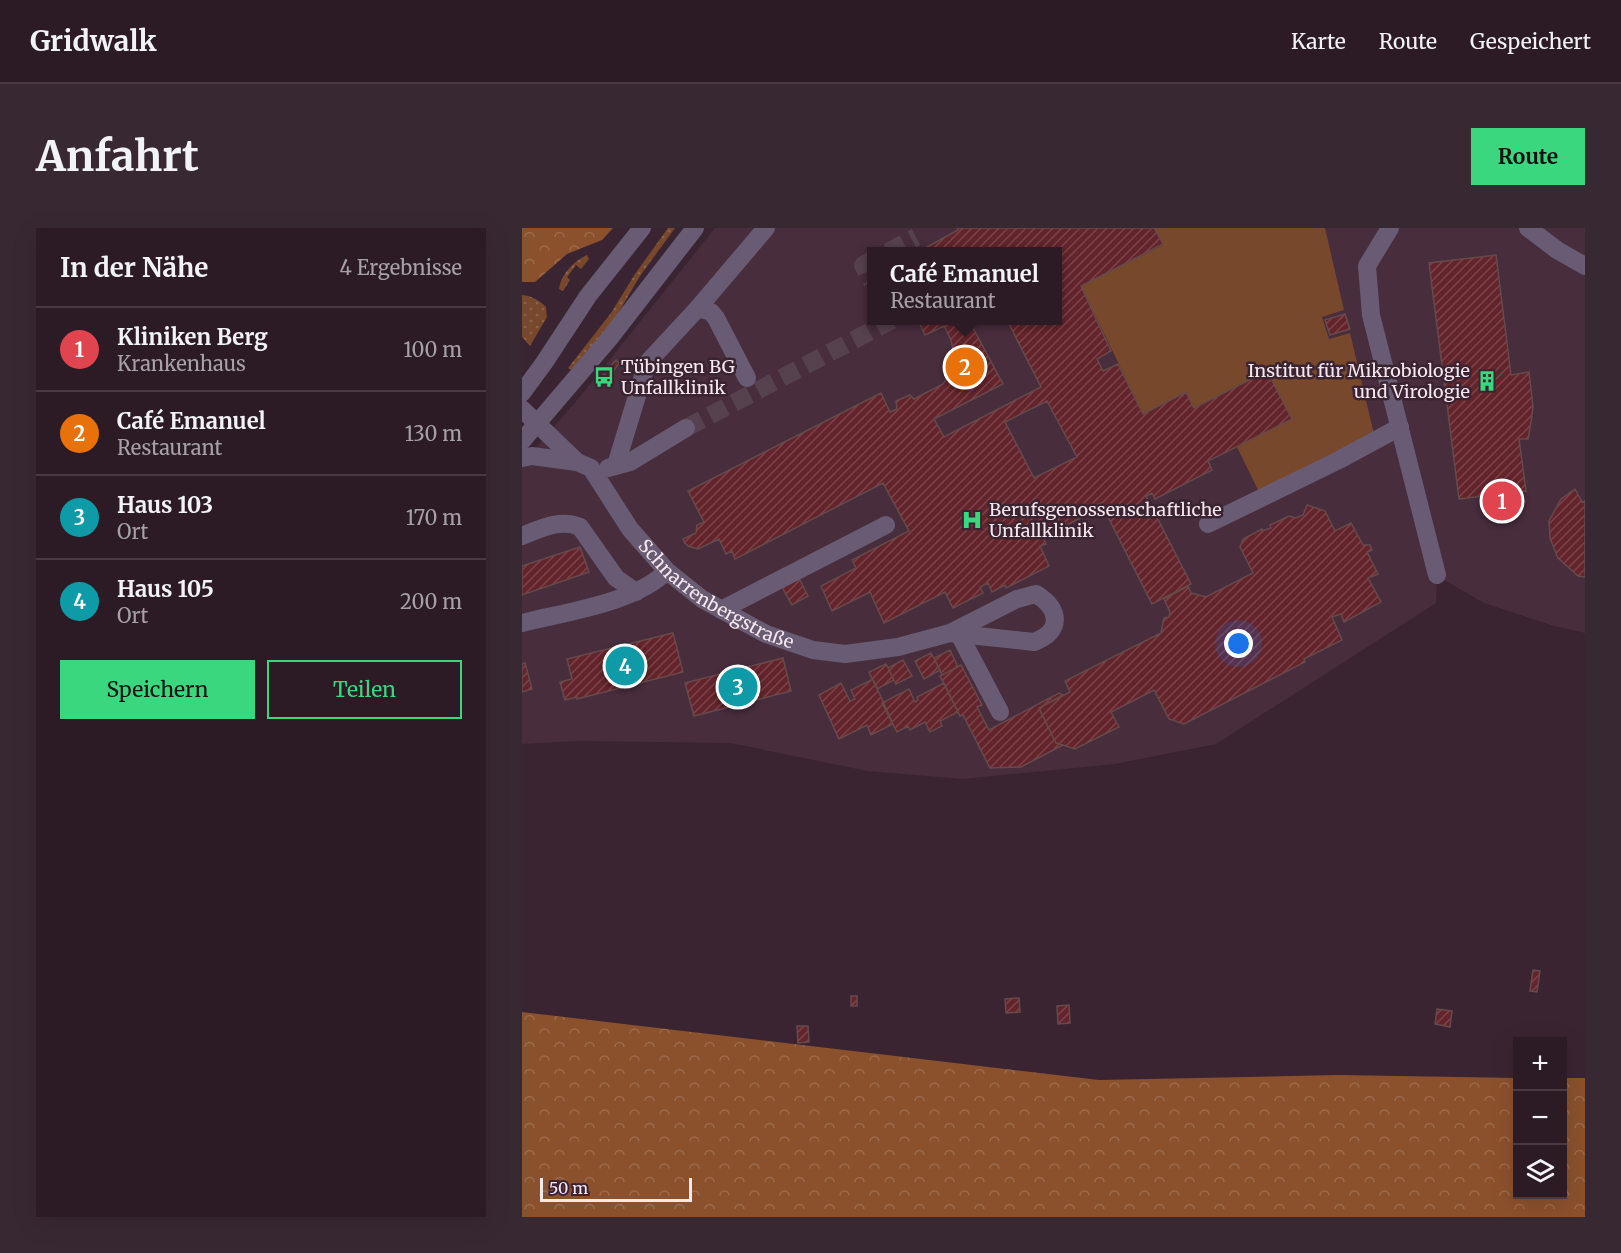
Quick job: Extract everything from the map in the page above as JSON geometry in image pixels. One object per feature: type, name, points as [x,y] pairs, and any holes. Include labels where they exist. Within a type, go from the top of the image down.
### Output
[{"type":"street","points":[[522,393],[588,296],[642,228]]},
{"type":"street","points":[[522,441],[609,339],[695,228]]},
{"type":"street","points":[[615,465],[647,363],[698,308],[766,228]]},
{"type":"street","points":[[1390,228],[1367,266],[1371,315],[1437,575]]},
{"type":"street","points":[[1528,228],[1557,250],[1585,266]]},
{"type":"street","points":[[698,308],[711,312],[716,318],[747,378]]},
{"type":"street","name":"Schnarrenbergstraße","points":[[522,409],[584,465],[630,529],[667,571],[702,599],[766,634],[813,650],[845,654],[898,647],[955,634],[1027,595],[1036,594],[1050,604],[1055,621],[1053,630],[1044,638],[1034,642],[955,634]]},
{"type":"street","points":[[522,458],[532,456],[605,469],[630,462],[686,428]]},
{"type":"street","points":[[1208,524],[1400,428]]},
{"type":"street","points":[[522,536],[559,523],[574,524],[580,527],[616,578],[636,592]]},
{"type":"street","points":[[721,610],[886,525]]},
{"type":"street","points":[[522,623],[636,592],[652,584],[667,571]]},
{"type":"street","points":[[955,634],[1000,712]]},
{"type":"shaded area","points":[[668,228],[675,228],[640,276],[614,320],[573,371],[568,368],[611,313]]},
{"type":"shaded area","name":"Berufsgenossenschaftliche Unfallklinik","points":[[715,228],[1585,228],[1585,633],[1554,626],[1484,603],[1437,576],[1436,603],[1216,744],[1115,764],[963,779],[867,771],[731,743],[578,741],[522,744],[522,464],[583,393]]},
{"type":"shaded area","points":[[1154,228],[1325,228],[1344,310],[1322,317],[1329,339],[1350,333],[1374,434],[1259,492],[1237,447],[1291,419],[1267,371],[1194,408],[1143,414],[1081,286],[1163,245]]},
{"type":"shaded area","points":[[587,255],[589,259],[581,269],[576,265],[567,277],[570,280],[563,291],[559,289],[562,278],[569,269]]},
{"type":"shaded area","points":[[522,295],[541,302],[546,307],[547,317],[530,346],[522,337]]},
{"type":"green space","points":[[522,228],[613,228],[602,240],[567,254],[535,282],[522,282]]},
{"type":"green space","points":[[522,1012],[1099,1080],[1338,1075],[1513,1078],[1513,1199],[1567,1199],[1567,1078],[1585,1078],[1585,1217],[522,1217]]},
{"type":"building","points":[[957,228],[1154,228],[1163,244],[1081,286],[1111,351],[1097,359],[1103,371],[1118,364],[1143,414],[1186,392],[1194,408],[1267,371],[1292,419],[1208,461],[1212,470],[1155,499],[1152,493],[1146,496],[1191,584],[1152,604],[1101,503],[1093,507],[1094,511],[1043,537],[1046,544],[1040,546],[1049,566],[1006,588],[1005,585],[992,592],[988,583],[980,587],[983,593],[953,608],[945,592],[884,623],[870,592],[832,611],[821,586],[856,568],[852,560],[909,531],[883,483],[735,559],[732,551],[726,554],[719,539],[698,549],[684,542],[683,539],[696,533],[697,525],[704,522],[688,491],[881,393],[890,412],[897,409],[896,401],[910,395],[914,399],[943,384],[950,374],[955,359],[951,340],[944,326],[925,335],[920,325],[958,325],[962,332],[972,326],[1003,384],[934,419],[944,437],[1041,387],[1010,325],[1062,325],[1062,247],[927,247],[958,230]],"holes":[[[1047,401],[1077,457],[1034,478],[1005,422]]]},
{"type":"building","name":"Institut für Mikrobiologie und Virologie","points":[[1496,255],[1511,375],[1529,372],[1533,407],[1531,422],[1528,439],[1519,439],[1526,491],[1459,499],[1429,263]]},
{"type":"building","points":[[1345,314],[1350,329],[1330,335],[1325,320]]},
{"type":"building","points":[[616,360],[619,363],[611,374],[607,370]]},
{"type":"building","points":[[604,374],[608,377],[600,388],[596,385]]},
{"type":"building","points":[[1575,489],[1582,502],[1585,501],[1585,577],[1578,576],[1558,558],[1550,538],[1549,521],[1561,499]]},
{"type":"building","points":[[1307,505],[1325,511],[1335,531],[1351,523],[1363,545],[1370,545],[1372,550],[1367,552],[1378,574],[1368,578],[1381,602],[1344,622],[1341,614],[1332,617],[1342,640],[1304,659],[1305,662],[1184,724],[1169,719],[1154,690],[1111,712],[1119,727],[1075,749],[1056,743],[1039,708],[1070,692],[1065,681],[1161,633],[1164,618],[1169,617],[1170,612],[1164,599],[1188,586],[1191,593],[1206,597],[1253,573],[1240,547],[1243,539],[1262,529],[1262,531],[1271,528],[1270,525],[1289,516],[1296,518],[1303,515]]},
{"type":"building","points":[[580,547],[589,572],[522,595],[522,566]]},
{"type":"building","points":[[799,578],[808,596],[792,605],[782,587]]},
{"type":"building","points":[[673,633],[683,672],[565,700],[560,682],[572,679],[567,659]]},
{"type":"building","points":[[950,650],[958,667],[942,675],[934,658]]},
{"type":"building","points":[[931,653],[940,670],[924,679],[915,661]]},
{"type":"building","points":[[783,658],[791,691],[694,716],[685,683]]},
{"type":"building","points":[[903,660],[912,676],[896,684],[888,668]]},
{"type":"building","points":[[525,663],[532,689],[522,692],[522,664]]},
{"type":"building","points":[[886,664],[894,680],[877,689],[869,672]]},
{"type":"building","points":[[961,665],[982,705],[977,707],[989,730],[1059,693],[1063,695],[1039,708],[1056,743],[1063,745],[1021,767],[990,768],[940,676]]},
{"type":"building","points":[[873,679],[893,724],[871,735],[867,725],[839,739],[819,695],[841,683],[850,701],[855,699],[851,690]]},
{"type":"building","points":[[944,683],[958,712],[940,721],[942,726],[930,732],[925,722],[910,730],[908,726],[897,732],[882,703],[909,689],[915,702],[918,700],[917,697]]},
{"type":"building","points":[[1533,970],[1540,971],[1537,992],[1530,991]]},
{"type":"building","points":[[851,996],[857,996],[857,1006],[851,1006]]},
{"type":"building","points":[[1019,998],[1020,1012],[1006,1013],[1005,999]]},
{"type":"building","points":[[1069,1005],[1070,1023],[1058,1024],[1057,1006]]},
{"type":"building","points":[[1437,1009],[1452,1011],[1450,1027],[1435,1024]]},
{"type":"building","points":[[797,1026],[808,1026],[809,1042],[798,1043]]},
{"type":"tunnel","points":[[897,247],[916,237]]},
{"type":"tunnel","points":[[867,263],[863,265],[867,273]]},
{"type":"tunnel","points":[[686,428],[882,325]]},
{"type":"place","name":"Café Emanuel","points":[[965,367]]},
{"type":"place","name":"Tübingen BG Unfallklinik","points":[[604,377]]},
{"type":"place","name":"Institut für Mikrobiologie und Virologie","points":[[1487,381]]},
{"type":"place","name":"Kliniken Berg","points":[[1502,501]]},
{"type":"place","name":"Berufsgenossenschaftliche Unfallklinik","points":[[972,520]]},
{"type":"place","name":"Haus 105","points":[[625,666]]},
{"type":"place","name":"Haus 103","points":[[738,687]]}]
